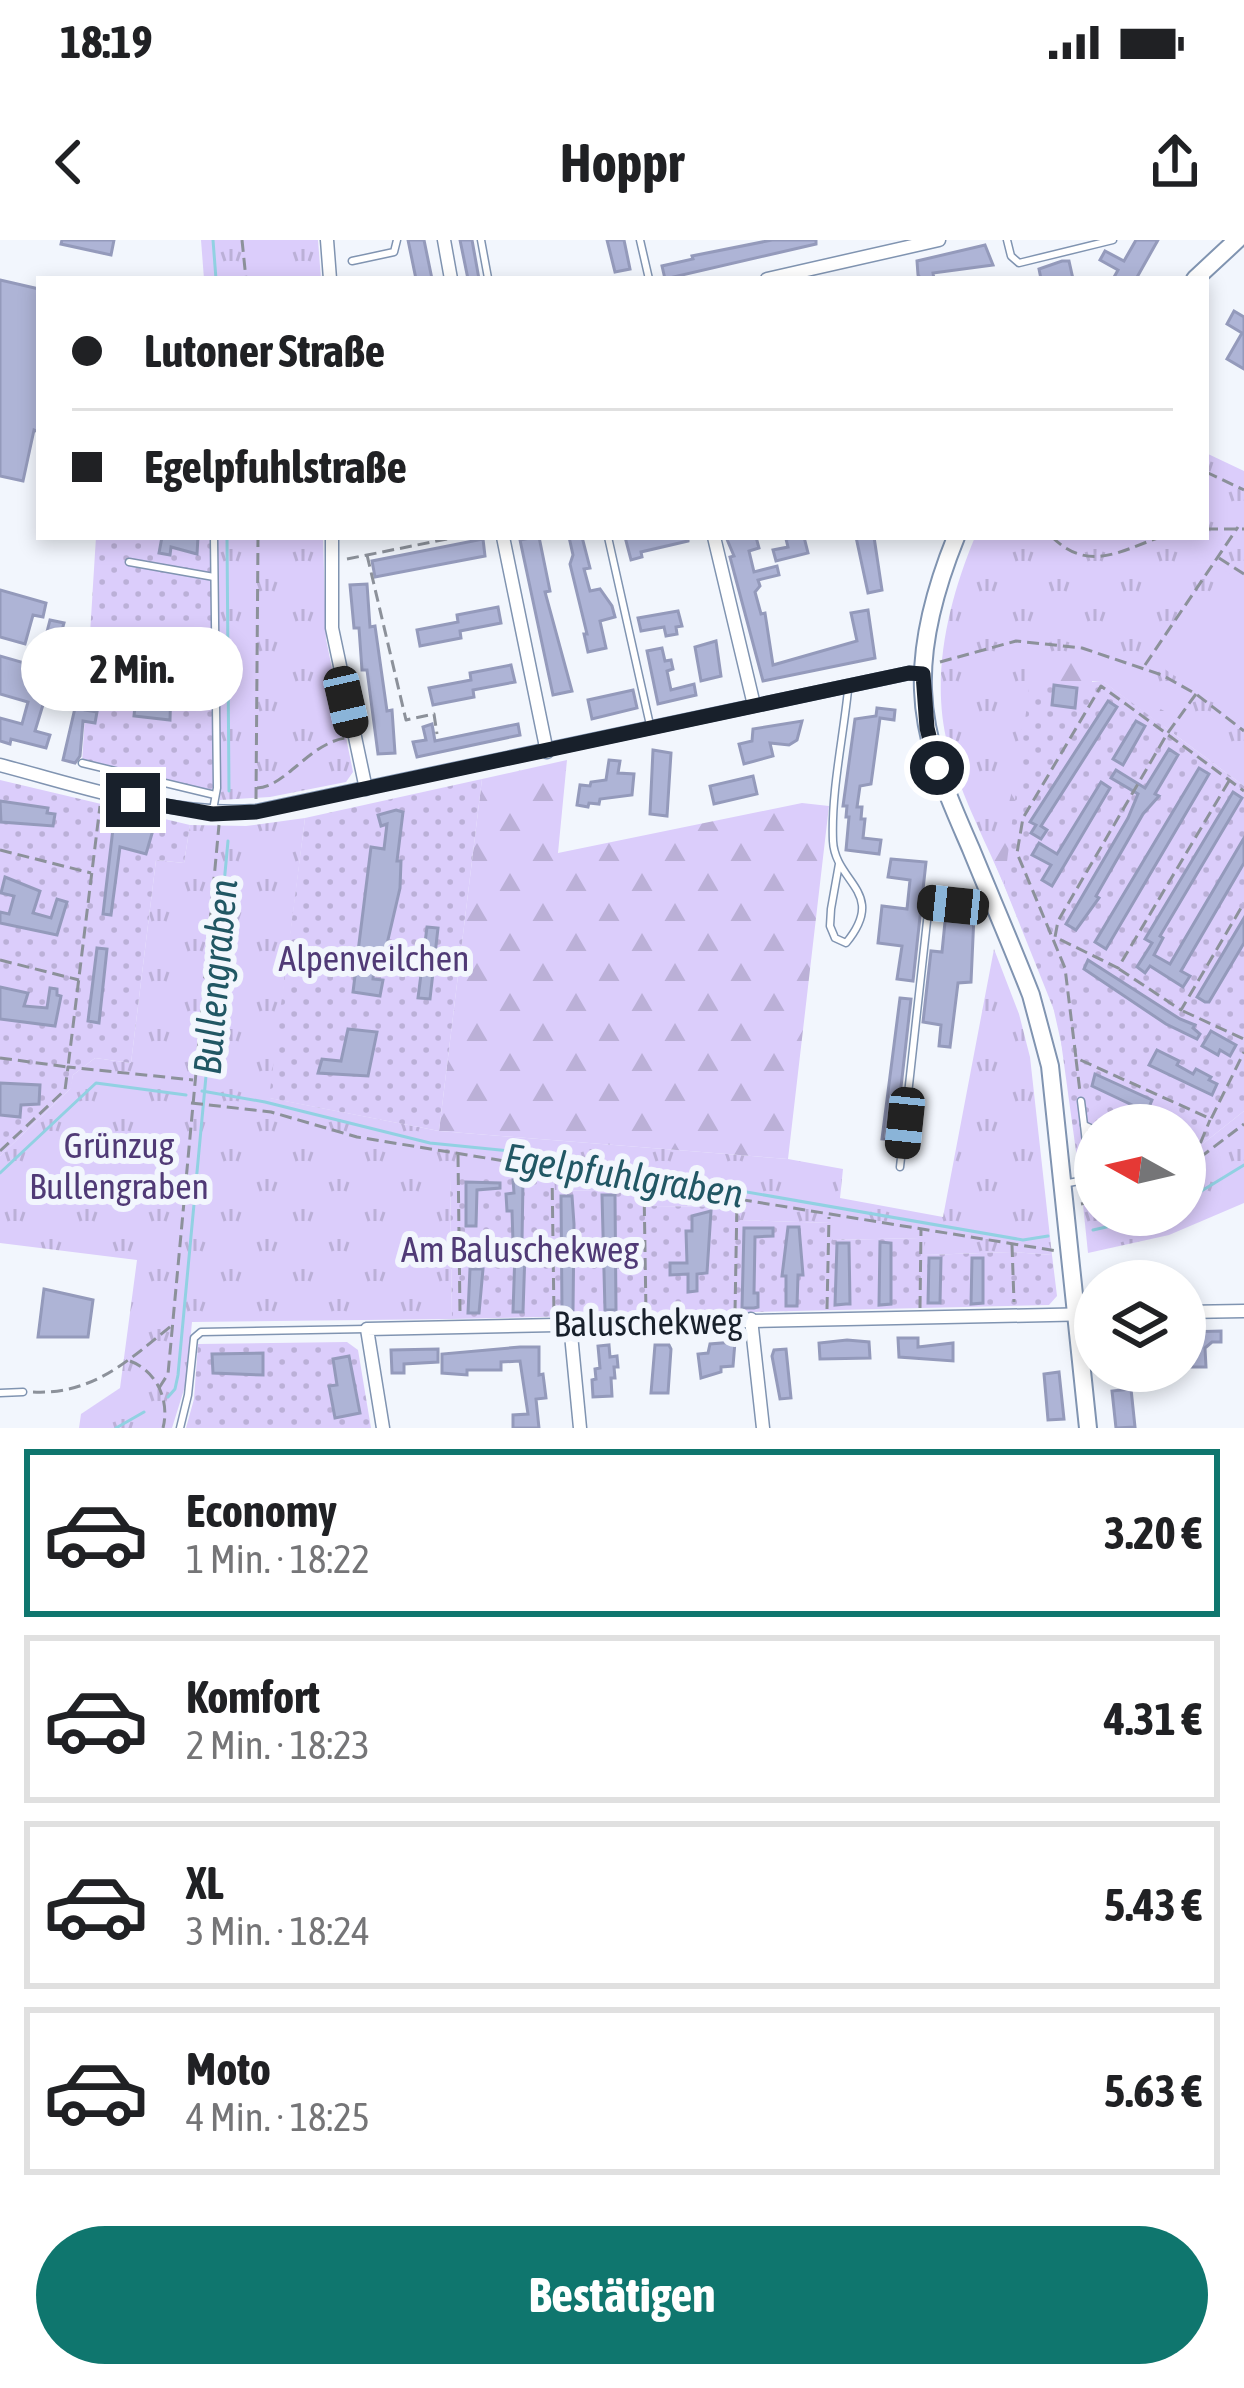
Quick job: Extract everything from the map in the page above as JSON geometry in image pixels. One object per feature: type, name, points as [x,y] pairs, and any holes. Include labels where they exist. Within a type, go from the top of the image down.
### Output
[{"type":"street","points":[[327,240],[330,276]]},
{"type":"street","points":[[444,240],[451,276]]},
{"type":"street","points":[[780,276],[939,240]]},
{"type":"street","points":[[1198,276],[1229,242]]},
{"type":"street","points":[[332,540],[332,628],[366,789]]},
{"type":"street","points":[[504,540],[547,752]]},
{"type":"street","points":[[715,540],[754,706]]},
{"type":"street","points":[[955,540],[933,606],[923,674],[927,728],[937,768],[1043,1034],[1074,1294]]},
{"type":"street","points":[[0,766],[216,814],[256,812],[909,673],[923,674]]},
{"type":"street","points":[[1206,1312],[1244,1311]]},
{"type":"street","name":"Baluschekweg","points":[[368,1329],[1074,1314]]},
{"type":"street","points":[[752,1319],[763,1428]]},
{"type":"street","points":[[570,1324],[580,1428]]},
{"type":"street","points":[[368,1329],[383,1428]]},
{"type":"street","points":[[1084,1392],[1088,1428]]},
{"type":"lane","points":[[352,260],[394,252],[398,240]]},
{"type":"lane","points":[[481,240],[488,276]]},
{"type":"lane","points":[[640,240],[649,276]]},
{"type":"lane","points":[[1007,240],[1019,262],[1113,240]]},
{"type":"lane","points":[[214,540],[216,814]]},
{"type":"lane","points":[[609,540],[651,728]]},
{"type":"lane","points":[[129,562],[214,577]]},
{"type":"lane","points":[[101,652],[216,673]]},
{"type":"lane","points":[[839,864],[860,890],[861,901],[856,930],[845,943],[835,938],[830,926],[839,864],[833,837],[848,686]]},
{"type":"lane","points":[[82,763],[215,794]]},
{"type":"lane","points":[[900,1167],[929,902],[995,908]]},
{"type":"lane","points":[[1063,1184],[1074,1182]]},
{"type":"lane","name":"Baluschekweg","points":[[180,1428],[194,1338],[201,1332],[368,1329]]},
{"type":"lane","points":[[0,1393],[22,1392]]},
{"type":"path","points":[[242,240],[246,276]]},
{"type":"path","points":[[1209,473],[1244,490]]},
{"type":"path","points":[[1209,529],[1241,528]]},
{"type":"path","points":[[1144,666],[1241,528]]},
{"type":"path","points":[[256,802],[258,540]]},
{"type":"path","points":[[339,561],[442,540]]},
{"type":"path","points":[[1055,540],[1066,551],[1090,559],[1150,540]]},
{"type":"path","points":[[367,555],[406,720],[434,714],[437,734]]},
{"type":"path","points":[[1218,556],[1244,574]]},
{"type":"path","points":[[940,662],[1016,641],[1082,648],[1144,666],[1196,694],[1244,730]]},
{"type":"path","points":[[1081,1101],[1065,968],[1017,853],[1023,818],[1101,686],[1244,791]]},
{"type":"path","points":[[1054,938],[1058,922],[1167,734],[1196,694]]},
{"type":"path","points":[[256,788],[272,785],[322,744],[348,738]]},
{"type":"path","points":[[1118,968],[1229,781]]},
{"type":"path","points":[[1,1148],[65,1090],[101,792]]},
{"type":"path","points":[[159,1388],[168,1374],[216,814]]},
{"type":"path","points":[[0,850],[92,874]]},
{"type":"path","points":[[1181,1010],[1244,904]]},
{"type":"path","points":[[1054,938],[1118,968],[1181,1010],[1244,1040]]},
{"type":"path","points":[[0,960],[79,980]]},
{"type":"path","points":[[1206,1129],[1244,1052]]},
{"type":"path","points":[[0,1058],[193,1080]]},
{"type":"path","points":[[1076,1058],[1210,1119]]},
{"type":"path","points":[[191,1104],[201,1106]]},
{"type":"path","points":[[191,1104],[271,1112],[357,1137],[1054,1252]]},
{"type":"path","points":[[1206,1153],[1244,1124]]},
{"type":"path","points":[[458,1153],[460,1327]]},
{"type":"path","points":[[552,1168],[554,1324]]},
{"type":"path","points":[[644,1182],[646,1322]]},
{"type":"path","points":[[734,1320],[737,1198]]},
{"type":"path","points":[[826,1317],[830,1214]]},
{"type":"path","points":[[920,1316],[921,1229]]},
{"type":"path","points":[[1012,1244],[1014,1316]]},
{"type":"path","points":[[22,1392],[52,1393],[99,1381],[172,1325]]},
{"type":"path","points":[[129,1360],[144,1366],[159,1388],[168,1409],[163,1428]]},
{"type":"green space","points":[[201,240],[318,240],[321,276],[204,276]]},
{"type":"green space","points":[[1209,454],[1244,471],[1244,786],[1104,682],[1092,681],[1004,885],[959,782],[943,720],[942,667],[957,587],[974,540],[1209,540]]},
{"type":"green space","points":[[96,540],[218,540],[220,795],[82,763]]},
{"type":"green space","points":[[218,540],[323,540],[326,639],[353,772],[346,782],[270,797],[220,800]]},
{"type":"green space","points":[[1224,570],[1244,583],[1244,722],[1160,666]]},
{"type":"green space","points":[[1033,652],[1101,661],[1137,696],[1166,712],[1164,727],[1104,682],[1092,681],[1064,977],[1069,1078],[1050,993],[988,847],[1008,808],[1014,783],[1027,659]]},
{"type":"green space","points":[[1030,681],[1104,682],[1244,786],[1244,1111],[1206,1141],[1206,1104],[1074,1104],[1074,1137],[1058,1020],[1004,885]]},
{"type":"green space","points":[[567,760],[558,853],[802,803],[829,806],[788,1159],[439,1131],[482,779]]},
{"type":"green space","name":"Alpenveilchen","points":[[482,779],[439,1131],[269,1098],[305,818]]},
{"type":"green space","points":[[0,780],[190,825],[184,863],[156,860],[131,1063],[95,1058],[73,1075],[71,1088],[0,1156]]},
{"type":"green space","name":"Grünzug Bullengraben","points":[[305,818],[270,1098],[439,1131],[788,1159],[843,1169],[840,1198],[943,1217],[994,949],[1030,1057],[1052,1255],[924,1255],[920,1238],[832,1240],[831,1223],[740,1220],[739,1207],[648,1206],[647,1192],[555,1190],[450,1178],[452,1319],[192,1322],[186,1383],[172,1428],[79,1428],[81,1414],[120,1388],[137,1260],[0,1243],[0,1156],[70,1089],[73,1075],[95,1058],[131,1063],[156,860],[184,863],[190,825],[246,826]]},
{"type":"green space","points":[[1244,1111],[1244,1203],[1206,1219],[1206,1141]]},
{"type":"green space","name":"Am Baluschekweg","points":[[450,1177],[554,1177],[555,1190],[647,1192],[648,1206],[740,1207],[740,1220],[832,1223],[833,1240],[920,1238],[925,1255],[1052,1255],[1057,1296],[1049,1305],[452,1319]]},
{"type":"green space","points":[[1086,1236],[1164,1236],[1088,1253]]},
{"type":"green space","points":[[347,1342],[358,1350],[371,1428],[186,1428],[194,1399],[198,1344]]},
{"type":"building","points":[[62,240],[114,240],[111,255],[61,244]]},
{"type":"building","points":[[408,240],[424,240],[431,276],[415,276]]},
{"type":"building","points":[[460,240],[472,240],[478,276],[467,276]]},
{"type":"building","points":[[607,240],[624,240],[630,269],[615,272]]},
{"type":"building","points":[[772,240],[816,240],[816,244],[664,276],[662,266]]},
{"type":"building","points":[[1136,240],[1158,240],[1138,276],[1115,276],[1118,270],[1100,260],[1105,251],[1124,261]]},
{"type":"building","points":[[985,245],[993,265],[919,276],[917,261]]},
{"type":"building","points":[[1069,261],[1072,276],[1040,276],[1039,269]]},
{"type":"building","points":[[0,280],[36,288],[36,431],[23,481],[0,476]]},
{"type":"building","points":[[1234,311],[1244,317],[1244,369],[1227,359],[1242,333],[1227,324]]},
{"type":"building","points":[[161,540],[198,540],[197,554],[171,547],[170,555],[159,553]]},
{"type":"building","points":[[478,540],[483,540],[485,556],[375,577],[372,561]]},
{"type":"building","points":[[520,540],[540,540],[550,591],[545,592],[572,691],[553,695]]},
{"type":"building","points":[[570,540],[583,540],[590,591],[600,589],[612,606],[615,617],[600,621],[606,648],[588,652],[570,564]]},
{"type":"building","points":[[626,540],[688,540],[641,552],[642,557],[631,560]]},
{"type":"building","points":[[727,540],[757,540],[759,548],[749,551],[754,572],[777,566],[779,575],[758,580],[755,592],[761,614],[765,613],[773,665],[857,641],[851,613],[868,610],[875,658],[763,681],[730,557],[734,556]]},
{"type":"building","points":[[786,540],[805,540],[808,553],[776,561],[773,550],[788,547]]},
{"type":"building","points":[[857,540],[874,540],[882,590],[868,593]]},
{"type":"building","points":[[367,584],[370,627],[375,626],[387,711],[392,710],[395,753],[378,754],[359,628],[354,628],[350,585]]},
{"type":"building","points":[[0,590],[46,603],[43,617],[33,615],[25,644],[0,637]]},
{"type":"building","points":[[498,607],[501,623],[420,646],[417,630]]},
{"type":"building","points":[[678,611],[682,626],[676,627],[677,634],[666,636],[664,627],[641,631],[638,618]]},
{"type":"building","points":[[50,620],[64,623],[35,731],[50,735],[46,748],[11,739],[10,744],[0,741],[0,718],[22,724],[28,702],[0,694],[0,656],[38,667]]},
{"type":"building","points":[[716,641],[721,676],[701,681],[695,647]]},
{"type":"building","points":[[81,643],[89,644],[85,710],[97,712],[95,723],[83,721],[80,756],[75,763],[63,760],[75,708]]},
{"type":"building","points":[[662,648],[673,669],[667,671],[671,690],[694,684],[696,695],[658,704],[647,651]]},
{"type":"building","points":[[511,665],[515,682],[473,690],[474,697],[433,705],[429,688],[471,680],[470,673]]},
{"type":"building","points":[[162,685],[171,685],[170,720],[134,716],[137,687],[162,689]]},
{"type":"building","points":[[1054,685],[1077,688],[1075,708],[1052,705]]},
{"type":"building","points":[[633,690],[637,708],[592,719],[588,700]]},
{"type":"building","points":[[1108,701],[1117,707],[1041,826],[1047,830],[1041,839],[1031,833],[1036,825],[1030,822]]},
{"type":"building","points":[[877,708],[895,710],[894,720],[880,718],[871,784],[860,786],[857,807],[862,807],[861,819],[865,819],[863,838],[881,840],[879,854],[846,850],[849,817],[843,806],[855,719],[876,716]]},
{"type":"building","points":[[802,721],[797,740],[789,745],[770,743],[773,756],[744,764],[739,744],[752,741],[753,729]]},
{"type":"building","points":[[1136,721],[1145,726],[1123,765],[1113,759]]},
{"type":"building","points":[[432,724],[435,741],[518,724],[520,735],[417,757],[413,742],[426,740],[423,727]]},
{"type":"building","points":[[1169,749],[1178,755],[1155,794],[1159,796],[1143,814],[1099,898],[1076,930],[1066,924],[1138,794],[1111,778],[1116,770],[1145,788]]},
{"type":"building","points":[[653,750],[671,753],[667,816],[650,814]]},
{"type":"building","points":[[609,760],[620,761],[618,773],[634,774],[632,795],[600,799],[599,804],[588,807],[577,805],[580,785],[606,780]]},
{"type":"building","points":[[1199,768],[1209,774],[1106,949],[1095,942]]},
{"type":"building","points":[[753,776],[757,794],[714,804],[710,786]]},
{"type":"building","points":[[1101,782],[1110,788],[1052,886],[1042,880],[1051,865],[1032,855],[1039,843],[1057,854]]},
{"type":"building","points":[[1233,792],[1242,798],[1160,936],[1154,955],[1170,964],[1244,838],[1244,863],[1181,971],[1190,976],[1183,987],[1150,966],[1145,973],[1137,967],[1152,943],[1145,939]]},
{"type":"building","points":[[0,801],[48,808],[47,813],[55,814],[53,826],[1,822]]},
{"type":"building","points":[[403,812],[397,861],[401,861],[400,888],[383,961],[375,960],[373,979],[383,980],[380,996],[353,992],[371,847],[384,849],[387,824],[381,826],[378,815]]},
{"type":"building","points":[[114,820],[153,830],[146,854],[120,847],[111,915],[103,914]]},
{"type":"building","points":[[891,859],[926,862],[913,981],[897,979],[902,946],[878,943],[882,906],[907,909],[910,880],[888,877]]},
{"type":"building","points":[[5,877],[40,891],[33,913],[51,918],[57,899],[67,902],[57,935],[0,923],[0,912],[9,914],[14,896],[1,893]]},
{"type":"building","points":[[946,912],[974,915],[971,982],[958,983],[950,1047],[939,1046],[941,1025],[923,1022],[931,951],[942,952]]},
{"type":"building","points":[[1244,918],[1244,943],[1205,1002],[1197,997]]},
{"type":"building","points":[[427,927],[438,928],[430,999],[418,998]]},
{"type":"building","points":[[97,948],[107,949],[99,1023],[88,1021]]},
{"type":"building","points":[[1088,960],[1195,1025],[1200,1034],[1197,1039],[1084,969]]},
{"type":"building","points":[[0,987],[28,993],[24,1006],[47,1008],[50,988],[57,989],[61,996],[55,1026],[0,1019]]},
{"type":"building","points":[[900,998],[911,999],[895,1140],[882,1139]]},
{"type":"building","points":[[348,1029],[377,1032],[368,1076],[318,1073],[322,1059],[341,1061]]},
{"type":"building","points":[[1211,1031],[1236,1045],[1230,1056],[1202,1046]]},
{"type":"building","points":[[1157,1050],[1193,1074],[1196,1069],[1211,1077],[1217,1084],[1212,1095],[1149,1065]]},
{"type":"building","points":[[1095,1074],[1152,1100],[1150,1104],[1130,1104],[1092,1086]]},
{"type":"building","points":[[0,1083],[40,1085],[39,1104],[21,1105],[20,1117],[0,1115]]},
{"type":"building","points":[[513,1180],[523,1180],[522,1242],[513,1242],[512,1211],[507,1211],[506,1194],[514,1193]]},
{"type":"building","points":[[466,1182],[500,1183],[500,1188],[477,1190],[476,1226],[466,1226]]},
{"type":"building","points":[[602,1195],[615,1195],[616,1310],[605,1310]]},
{"type":"building","points":[[561,1196],[572,1196],[574,1224],[573,1310],[562,1311]]},
{"type":"building","points":[[711,1211],[707,1273],[697,1274],[697,1291],[688,1292],[688,1274],[670,1275],[670,1263],[687,1263],[686,1231],[692,1231],[692,1216]]},
{"type":"building","points":[[788,1227],[799,1227],[803,1275],[798,1275],[797,1306],[786,1306],[786,1276],[782,1276]]},
{"type":"building","points":[[744,1228],[773,1228],[773,1236],[755,1237],[758,1307],[754,1308],[742,1308]]},
{"type":"building","points":[[880,1242],[891,1243],[891,1304],[879,1305]]},
{"type":"building","points":[[837,1243],[849,1243],[850,1304],[835,1305]]},
{"type":"building","points":[[515,1252],[525,1252],[523,1312],[513,1312]]},
{"type":"building","points":[[929,1258],[941,1258],[940,1303],[928,1303]]},
{"type":"building","points":[[972,1258],[983,1258],[983,1303],[971,1304]]},
{"type":"building","points":[[470,1269],[483,1269],[479,1313],[468,1313]]},
{"type":"building","points":[[44,1289],[93,1300],[88,1337],[38,1337]]},
{"type":"building","points":[[1206,1331],[1221,1331],[1221,1342],[1206,1347]]},
{"type":"building","points":[[898,1338],[918,1338],[918,1347],[953,1343],[953,1361],[899,1357]]},
{"type":"building","points":[[735,1342],[733,1366],[701,1378],[698,1354],[708,1353],[710,1344]]},
{"type":"building","points":[[869,1342],[870,1358],[820,1359],[819,1343]]},
{"type":"building","points":[[609,1345],[610,1357],[617,1356],[618,1367],[611,1378],[612,1396],[593,1397],[592,1380],[595,1369],[600,1368],[598,1346]]},
{"type":"building","points":[[655,1345],[671,1349],[668,1393],[651,1393]]},
{"type":"building","points":[[539,1347],[539,1375],[543,1374],[546,1398],[536,1399],[539,1428],[513,1428],[513,1415],[528,1414],[520,1361],[501,1362],[501,1370],[442,1373],[442,1354]]},
{"type":"building","points":[[438,1349],[438,1362],[404,1364],[404,1373],[392,1373],[391,1350]]},
{"type":"building","points":[[786,1349],[791,1398],[780,1399],[772,1356],[774,1350]]},
{"type":"building","points":[[263,1353],[263,1375],[213,1373],[212,1354]]},
{"type":"building","points":[[349,1356],[360,1413],[335,1418],[329,1386],[337,1385],[333,1359]]},
{"type":"building","points":[[1059,1372],[1064,1419],[1048,1420],[1044,1374]]},
{"type":"building","points":[[1112,1392],[1131,1392],[1135,1427],[1116,1428]]},
{"type":"waterway","name":"Bullengraben","points":[[213,240],[216,276]]},
{"type":"waterway","name":"Bullengraben","points":[[227,540],[229,791]]},
{"type":"waterway","name":"Bullengraben","points":[[168,1397],[178,1375],[228,841]]},
{"type":"waterway","points":[[0,1173],[96,1083],[186,1095]]},
{"type":"waterway","name":"Egelpfuhlgraben","points":[[202,1091],[430,1143],[511,1151],[1023,1240],[1048,1236]]},
{"type":"waterway","name":"Egelpfuhlgraben","points":[[1206,1188],[1244,1165]]},
{"type":"waterway","name":"Bullengraben","points":[[116,1428],[144,1412]]},
{"type":"route","points":[[133,800],[212,814],[256,812],[909,673],[923,674],[927,728],[937,768]]}]
